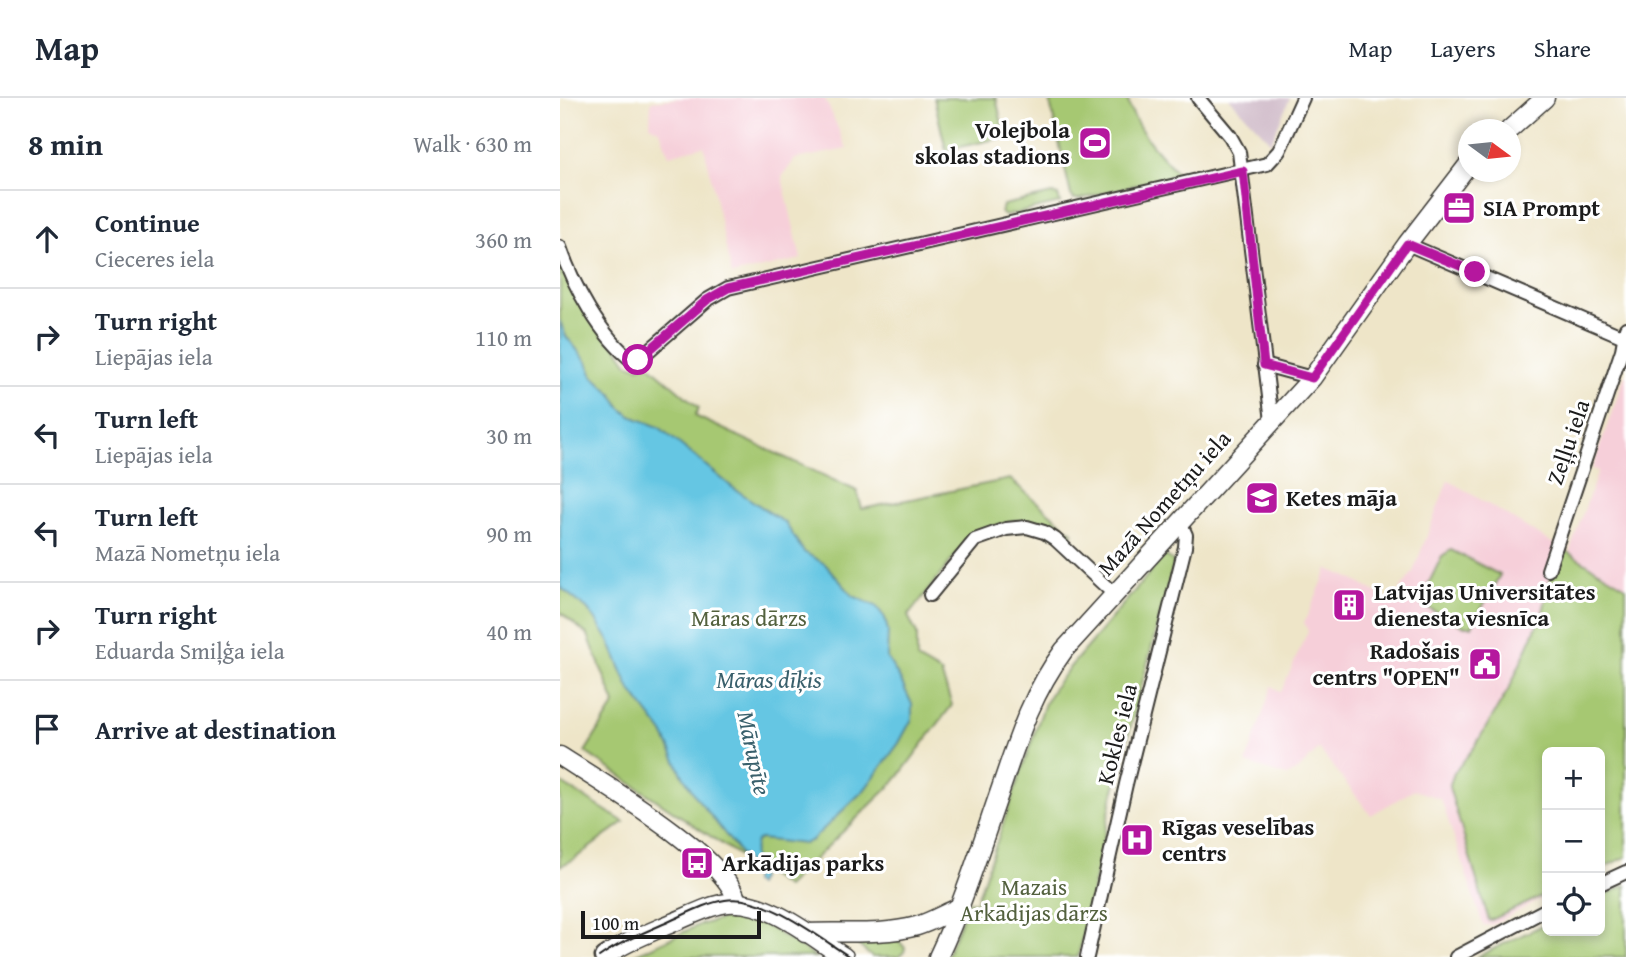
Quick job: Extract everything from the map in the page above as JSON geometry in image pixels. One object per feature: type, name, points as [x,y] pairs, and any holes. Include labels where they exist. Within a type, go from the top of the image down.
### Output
[{"type":"street","points":[[1198,98],[1230,136],[1239,152],[1272,421]]},
{"type":"street","points":[[560,247],[568,269],[600,324],[633,361],[645,356],[707,300],[728,288],[1266,164],[1274,159],[1303,98]]},
{"type":"street","points":[[1521,119],[1545,98]]},
{"type":"street","name":"Mazā Nometņu iela","points":[[938,957],[1038,687],[1064,650],[1312,378],[1407,244],[1458,178]]},
{"type":"street","points":[[1407,244],[1625,335]]},
{"type":"street","name":"Zeļļu iela","points":[[1548,570],[1625,335]]},
{"type":"street","points":[[1264,365],[1312,378]]},
{"type":"street","name":"Kokles iela","points":[[1087,957],[1126,784],[1185,547],[1186,535],[1180,522]]},
{"type":"street","points":[[930,595],[975,540],[1006,529],[1027,527],[1044,532],[1055,539],[1114,594]]},
{"type":"street","points":[[560,756],[641,808],[716,867],[733,889],[737,903]]},
{"type":"street","points":[[1605,882],[1626,872]]},
{"type":"street","points":[[604,957],[626,944],[697,912],[716,905],[737,903],[763,908],[844,957]]},
{"type":"street","points":[[805,933],[872,933],[897,930],[920,925],[958,908]]},
{"type":"street","points":[[1456,957],[1542,912]]},
{"type":"shaded area","points":[[681,98],[825,98],[847,149],[795,159],[782,177],[801,259],[732,275],[704,146],[669,155],[660,131],[650,125],[651,101]]},
{"type":"shaded area","points":[[1229,98],[1290,98],[1271,142]]},
{"type":"shaded area","points":[[1626,372],[1626,857],[1605,867],[1605,747],[1542,747],[1542,899],[1492,925],[1483,925],[1441,799],[1414,790],[1371,815],[1319,749],[1300,768],[1287,776],[1246,763],[1272,686],[1281,692],[1308,631],[1304,623],[1328,569],[1392,601],[1413,572],[1448,480],[1569,553],[1598,471],[1592,469]]},
{"type":"green space","points":[[934,98],[996,98],[1005,137],[946,150]]},
{"type":"green space","name":"Volejbola skolas stadions","points":[[1049,98],[1127,98],[1141,130],[1179,174],[1074,199]]},
{"type":"green space","points":[[1058,195],[1060,203],[1005,216],[1001,213],[1003,205]]},
{"type":"green space","name":"Māras dīķis","points":[[560,263],[628,364],[638,367],[648,364],[699,408],[695,416],[857,491],[862,509],[1010,479],[1073,533],[1067,541],[1042,526],[1015,520],[985,529],[969,538],[908,616],[917,634],[917,659],[941,673],[952,705],[895,781],[786,887],[585,752],[615,704],[588,635],[560,612]]},
{"type":"green space","points":[[1451,550],[1500,575],[1472,626],[1463,626],[1419,603],[1442,556]]},
{"type":"green space","points":[[1564,550],[1626,587],[1626,857],[1605,867],[1605,747],[1542,747],[1542,896],[1489,921],[1449,787],[1454,773],[1475,746],[1510,687],[1543,612],[1560,551]]},
{"type":"green space","name":"Mazais Arkādijas dārzs","points":[[1165,555],[1174,562],[1113,794],[1078,957],[946,957],[969,901],[976,902],[1045,703],[1070,667]]},
{"type":"green space","points":[[560,782],[624,822],[573,860],[560,866]]},
{"type":"green space","points":[[1626,885],[1626,957],[1477,957],[1542,925],[1542,936],[1605,936],[1605,895]]},
{"type":"green space","points":[[730,917],[757,920],[816,957],[630,957],[699,925]]},
{"type":"green space","points":[[898,940],[905,948],[898,957],[872,957],[858,945],[859,942]]},
{"type":"water","name":"Māras dīķis","points":[[560,321],[566,336],[587,362],[593,376],[612,394],[621,408],[631,416],[659,427],[732,487],[785,523],[804,552],[825,564],[853,596],[876,606],[885,618],[888,631],[887,658],[912,704],[912,719],[899,743],[865,789],[812,840],[804,844],[760,839],[756,841],[753,855],[760,878],[757,885],[753,883],[754,871],[696,797],[663,733],[629,688],[609,641],[596,620],[560,587]]},
{"type":"tram line","points":[[599,957],[625,941],[697,909],[725,900],[756,903],[773,910],[807,928],[850,957]]},
{"type":"place","name":"Volejbola skolas stadions","points":[[1095,143]]},
{"type":"place","name":"SIA Prompt","points":[[1459,208]]},
{"type":"place","name":"Ketes māja","points":[[1262,498]]},
{"type":"place","name":"Latvijas Universitātes dienesta viesnīca","points":[[1349,605]]},
{"type":"place","name":"Radošais centrs \"OPEN\"","points":[[1485,664]]},
{"type":"place","name":"Rīgas veselības centrs","points":[[1137,840]]},
{"type":"place","name":"Arkādijas parks","points":[[697,863]]},
{"type":"route","points":[[638,360],[707,300],[728,288],[1230,172],[1243,171],[1264,365],[1312,378],[1407,244],[1475,272]]},
{"type":"park label","name":"Māras dārzs","points":[[749,618]]},
{"type":"water label","name":"Mārupīte","points":[[754,753]]}]
